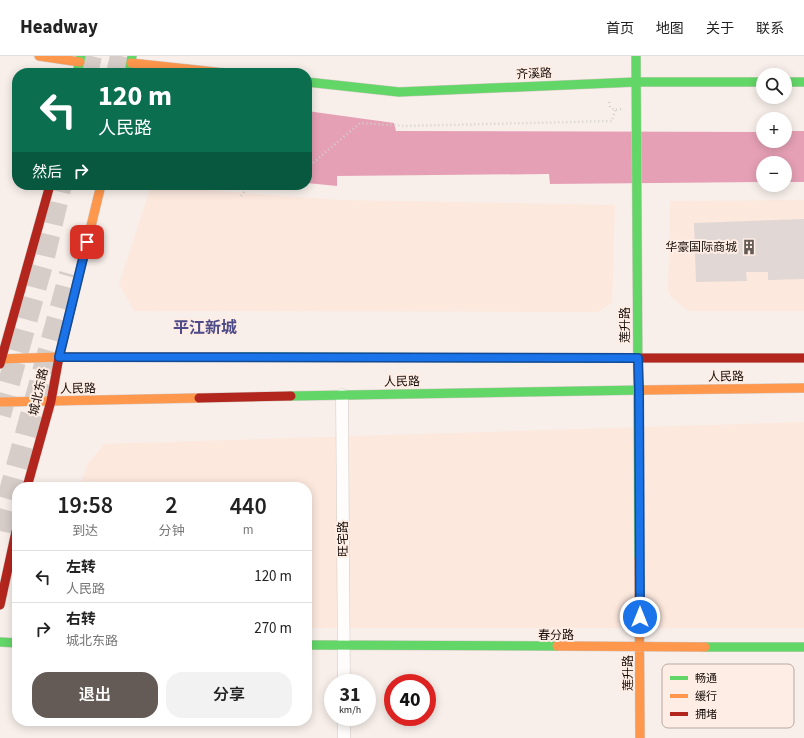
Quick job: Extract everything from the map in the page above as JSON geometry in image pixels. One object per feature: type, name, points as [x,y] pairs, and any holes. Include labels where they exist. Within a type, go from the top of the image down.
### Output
[{"type":"main road","points":[[39,56],[81,59]]},
{"type":"main road","name":"莲升路","points":[[636,56],[640,738]]},
{"type":"main road","points":[[132,60],[189,68]]},
{"type":"main road","name":"齐溪路","points":[[312,83],[400,92],[636,82],[756,82]]},
{"type":"main road","points":[[792,82],[804,82]]},
{"type":"main road","points":[[0,360],[49,190]]},
{"type":"main road","name":"城北东路","points":[[28,482],[51,401],[59,357],[100,190]]},
{"type":"main road","name":"人民路","points":[[0,360],[59,357],[804,358]]},
{"type":"main road","name":"人民路","points":[[0,402],[804,388]]},
{"type":"main road","points":[[0,606],[12,550]]},
{"type":"main road","points":[[0,642],[12,643]]},
{"type":"main road","name":"春分路","points":[[312,645],[804,647]]},
{"type":"street","name":"旺宅路","points":[[342,395],[344,674]]},
{"type":"street","points":[[344,726],[344,738]]},
{"type":"path","points":[[609,102],[610,107],[615,110],[621,109]]},
{"type":"path","points":[[312,164],[360,123],[405,126],[612,121],[615,110]]},
{"type":"path","points":[[241,196],[245,190]]},
{"type":"shaded area","points":[[312,112],[394,123],[396,131],[756,132],[756,148],[792,148],[792,131],[804,131],[804,182],[792,182],[792,156],[756,156],[756,182],[550,184],[549,174],[337,176],[337,186],[312,184]]},
{"type":"shaded area","points":[[150,190],[205,190],[339,200],[615,205],[612,303],[598,312],[134,311],[119,284]]},
{"type":"shaded area","name":"华豪国际商城","points":[[804,200],[804,311],[688,311],[671,297],[668,291],[670,201]]},
{"type":"shaded area","points":[[804,422],[804,628],[312,628],[312,482],[82,482],[87,465],[104,444]]},
{"type":"building","name":"华豪国际商城","points":[[804,219],[804,279],[768,280],[768,272],[746,272],[747,281],[696,282],[694,223]]},
{"type":"tunnel","points":[[88,68],[91,56]]},
{"type":"tunnel","points":[[118,68],[121,56]]},
{"type":"tunnel","points":[[0,415],[43,261],[60,190]]},
{"type":"tunnel","points":[[13,482],[70,274]]},
{"type":"tunnel","points":[[0,531],[12,484]]},
{"type":"traffic: fast","points":[[78,68],[81,56]]},
{"type":"traffic: fast","points":[[130,68],[132,56]]},
{"type":"traffic: fast","points":[[636,56],[639,558]]},
{"type":"traffic: fast","points":[[312,83],[399,92],[636,82],[756,82]]},
{"type":"traffic: fast","points":[[792,82],[804,82]]},
{"type":"traffic: fast","points":[[239,357],[641,358]]},
{"type":"traffic: fast","points":[[291,396],[644,390]]},
{"type":"traffic: fast","points":[[0,642],[12,643]]},
{"type":"traffic: fast","points":[[312,645],[557,646]]},
{"type":"traffic: fast","points":[[705,647],[804,647]]},
{"type":"traffic: slow","points":[[39,56],[80,62]]},
{"type":"traffic: slow","points":[[131,63],[178,68]]},
{"type":"traffic: slow","points":[[72,304],[100,190]]},
{"type":"traffic: slow","points":[[0,359],[59,357],[239,357]]},
{"type":"traffic: slow","points":[[644,390],[804,388]]},
{"type":"traffic: slow","points":[[0,402],[199,398]]},
{"type":"traffic: slow","points":[[639,558],[640,738]]},
{"type":"traffic: slow","points":[[557,646],[705,647]]},
{"type":"traffic: jam","points":[[0,364],[49,190]]},
{"type":"traffic: jam","points":[[28,482],[51,401],[59,357],[72,304]]},
{"type":"traffic: jam","points":[[641,358],[804,358]]},
{"type":"traffic: jam","points":[[199,398],[291,396]]},
{"type":"traffic: jam","points":[[0,605],[12,550]]},
{"type":"place","name":"华豪国际商城","points":[[749,247]]},
{"type":"district","name":"平江新城","points":[[205,328]]},
{"type":"route","points":[[87,242],[59,357],[638,358],[640,617]]}]
